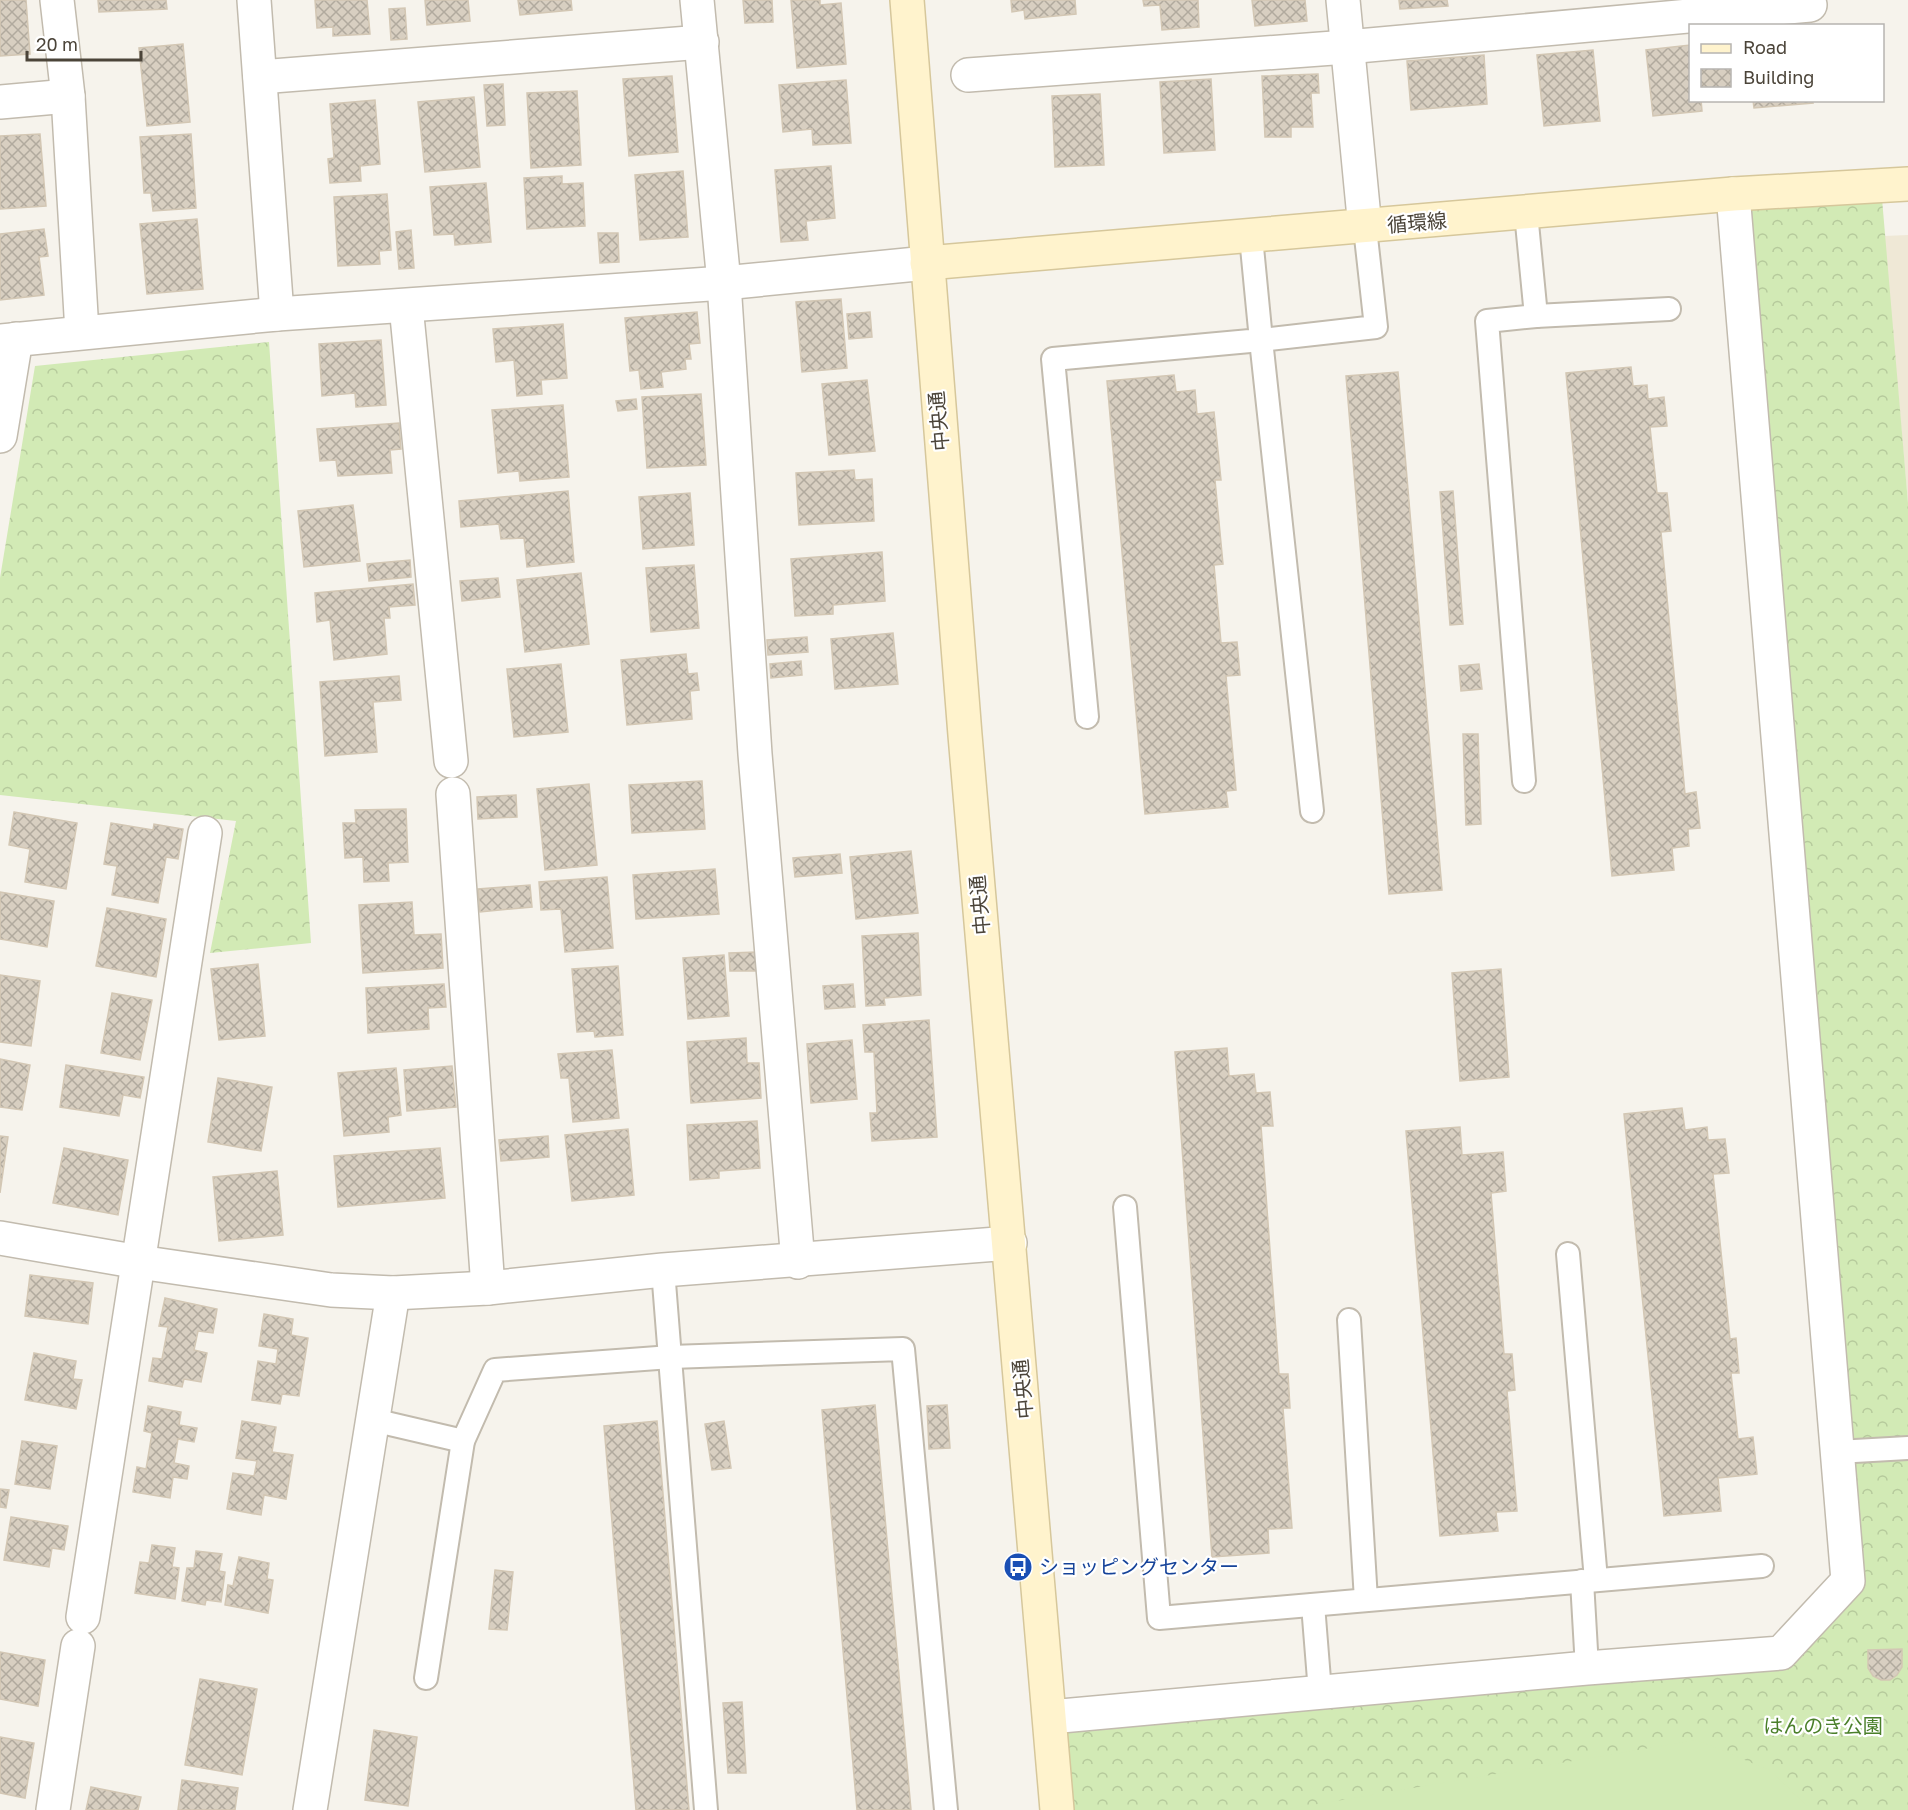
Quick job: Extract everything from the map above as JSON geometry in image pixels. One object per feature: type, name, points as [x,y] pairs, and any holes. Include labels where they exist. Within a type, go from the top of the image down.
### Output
[{"type":"street","points":[[57,0],[68,96],[82,332]]},
{"type":"street","points":[[254,0],[277,314]]},
{"type":"street","points":[[697,0],[724,283],[755,754],[798,1262]]},
{"type":"street","name":"中央通","points":[[907,0],[1001,1161],[1010,1243],[1057,1810]]},
{"type":"street","points":[[1343,0],[1365,228]]},
{"type":"street","points":[[968,75],[1347,47],[1810,5]]},
{"type":"street","points":[[260,77],[702,42]]},
{"type":"street","points":[[0,102],[68,96]]},
{"type":"street","name":"循環線","points":[[927,263],[1365,228],[1733,194],[1908,184]]},
{"type":"street","points":[[1050,1717],[1587,1668],[1781,1653],[1848,1581],[1733,194]]},
{"type":"street","points":[[0,436],[8,340],[277,314],[724,283],[927,263]]},
{"type":"street","points":[[406,306],[451,761]]},
{"type":"street","points":[[453,794],[488,1288]]},
{"type":"street","points":[[53,1810],[205,833]]},
{"type":"street","points":[[0,1238],[140,1262],[331,1290],[393,1293],[488,1288],[663,1270],[798,1262],[1010,1243]]},
{"type":"street","points":[[310,1810],[393,1293]]},
{"type":"lane","points":[[1526,213],[1536,316]]},
{"type":"lane","points":[[1087,717],[1053,359],[1376,327],[1365,228]]},
{"type":"lane","points":[[1251,237],[1312,811]]},
{"type":"lane","points":[[1524,781],[1487,321],[1669,309]]},
{"type":"lane","points":[[1125,1207],[1159,1618],[1762,1566]]},
{"type":"lane","points":[[1568,1254],[1589,1581],[1587,1668]]},
{"type":"lane","points":[[663,1270],[706,1810]]},
{"type":"lane","points":[[1349,1320],[1366,1600]]},
{"type":"lane","points":[[426,1678],[462,1441],[495,1370],[671,1358],[903,1350],[946,1810]]},
{"type":"lane","points":[[373,1420],[462,1441]]},
{"type":"lane","points":[[1837,1452],[1908,1448]]},
{"type":"lane","points":[[1313,1605],[1320,1692]]},
{"type":"shaded area","points":[[1908,235],[1908,503],[1884,236]]},
{"type":"green space","name":"はんのき公園","points":[[1881,187],[1908,503],[1908,1810],[1057,1810],[1050,1717],[1781,1653],[1848,1581],[1733,194]]},
{"type":"green space","points":[[269,342],[311,943],[210,953],[236,821],[0,795],[0,578],[35,366]]},
{"type":"green space","points":[[1697,1740],[1771,1771],[1811,1810],[1283,1810]]},
{"type":"building","points":[[0,0],[26,0],[30,54],[0,56]]},
{"type":"building","points":[[98,0],[166,0],[167,9],[99,12]]},
{"type":"building","points":[[315,0],[367,0],[370,34],[333,36],[333,27],[317,28]]},
{"type":"building","points":[[425,0],[468,0],[470,21],[427,25]]},
{"type":"building","points":[[518,0],[571,0],[572,10],[520,15]]},
{"type":"building","points":[[743,0],[772,0],[773,22],[745,23]]},
{"type":"building","points":[[791,0],[820,0],[820,5],[841,3],[846,64],[797,68]]},
{"type":"building","points":[[1011,0],[1075,0],[1076,14],[1025,19],[1024,10],[1012,12]]},
{"type":"building","points":[[1143,0],[1198,0],[1199,27],[1162,30],[1160,5],[1144,6]]},
{"type":"building","points":[[1252,0],[1305,0],[1307,21],[1255,26]]},
{"type":"building","points":[[1399,0],[1447,0],[1448,6],[1400,9]]},
{"type":"building","points":[[405,8],[407,39],[391,40],[389,9]]},
{"type":"building","points":[[183,44],[190,122],[147,126],[139,48]]},
{"type":"building","points":[[1689,45],[1689,102],[1701,102],[1702,111],[1653,116],[1646,50]]},
{"type":"building","points":[[1593,50],[1600,121],[1544,126],[1537,55]]},
{"type":"building","points":[[1484,55],[1487,104],[1411,110],[1407,61]]},
{"type":"building","points":[[1318,74],[1319,93],[1311,93],[1313,127],[1291,127],[1291,137],[1265,137],[1262,76]]},
{"type":"building","points":[[672,76],[678,152],[629,156],[623,79]]},
{"type":"building","points":[[1211,79],[1215,150],[1164,153],[1160,82]]},
{"type":"building","points":[[846,80],[851,143],[813,145],[812,129],[783,132],[779,85]]},
{"type":"building","points":[[503,84],[505,125],[487,126],[484,85]]},
{"type":"building","points":[[577,91],[581,165],[531,168],[527,93]]},
{"type":"building","points":[[1100,94],[1104,165],[1055,167],[1052,96]]},
{"type":"building","points":[[474,97],[480,167],[425,172],[418,102]]},
{"type":"building","points":[[375,100],[380,164],[360,166],[361,181],[330,183],[328,159],[334,158],[330,104]]},
{"type":"building","points":[[1753,102],[1813,103],[1754,108]]},
{"type":"building","points":[[40,134],[46,206],[0,209],[0,136]]},
{"type":"building","points":[[191,134],[196,208],[153,211],[151,193],[144,193],[140,137]]},
{"type":"building","points":[[831,166],[835,218],[806,221],[808,240],[781,242],[775,170]]},
{"type":"building","points":[[683,171],[688,237],[640,240],[635,175]]},
{"type":"building","points":[[562,176],[562,184],[583,183],[585,226],[527,229],[524,178]]},
{"type":"building","points":[[486,183],[491,242],[455,245],[454,234],[434,235],[430,187]]},
{"type":"building","points":[[387,194],[391,250],[379,251],[380,264],[338,266],[334,197]]},
{"type":"building","points":[[197,219],[203,289],[147,294],[140,224]]},
{"type":"building","points":[[44,229],[48,256],[39,257],[44,295],[0,300],[0,234]]},
{"type":"building","points":[[411,230],[414,268],[399,269],[396,232]]},
{"type":"building","points":[[598,233],[618,233],[619,262],[600,263]]},
{"type":"building","points":[[841,299],[847,368],[802,372],[796,302]]},
{"type":"building","points":[[697,312],[700,343],[689,344],[691,359],[685,359],[686,369],[661,372],[663,387],[641,389],[639,370],[630,371],[625,318]]},
{"type":"building","points":[[870,312],[872,337],[849,339],[847,314]]},
{"type":"building","points":[[563,324],[567,378],[541,380],[542,394],[517,396],[514,360],[496,362],[493,329]]},
{"type":"building","points":[[381,340],[386,405],[356,407],[355,393],[322,396],[319,344]]},
{"type":"building","points":[[1631,367],[1633,386],[1647,385],[1648,399],[1664,397],[1667,426],[1650,427],[1657,493],[1667,493],[1671,531],[1661,532],[1685,794],[1696,792],[1700,828],[1688,829],[1689,846],[1672,848],[1674,870],[1612,876],[1566,373]]},
{"type":"building","points":[[1398,372],[1442,890],[1389,894],[1346,376]]},
{"type":"building","points":[[1174,375],[1176,392],[1195,390],[1197,414],[1214,412],[1221,480],[1215,480],[1223,564],[1214,565],[1221,643],[1237,642],[1240,675],[1226,676],[1236,790],[1226,791],[1228,807],[1145,814],[1107,381]]},
{"type":"building","points":[[867,380],[875,451],[829,455],[822,384]]},
{"type":"building","points":[[701,394],[706,465],[647,468],[642,397]]},
{"type":"building","points":[[636,399],[637,409],[618,411],[616,401]]},
{"type":"building","points":[[563,405],[569,477],[520,481],[519,471],[498,473],[492,410]]},
{"type":"building","points":[[399,423],[401,449],[390,450],[392,473],[338,476],[336,460],[320,461],[317,429]]},
{"type":"building","points":[[854,470],[855,480],[872,479],[874,521],[799,525],[796,473]]},
{"type":"building","points":[[568,491],[574,562],[527,567],[524,538],[501,539],[499,524],[461,527],[459,501]]},
{"type":"building","points":[[1453,491],[1463,624],[1450,625],[1440,492]]},
{"type":"building","points":[[690,493],[694,545],[643,549],[639,497]]},
{"type":"building","points":[[353,505],[360,561],[304,567],[298,511]]},
{"type":"building","points":[[882,552],[885,601],[833,605],[833,614],[795,616],[791,559]]},
{"type":"building","points":[[410,560],[411,577],[369,581],[367,564]]},
{"type":"building","points":[[694,565],[699,628],[651,632],[646,568]]},
{"type":"building","points":[[581,573],[589,644],[525,652],[517,580]]},
{"type":"building","points":[[498,578],[500,597],[462,601],[460,581]]},
{"type":"building","points":[[413,584],[415,605],[389,607],[390,618],[384,618],[387,654],[334,660],[330,620],[317,622],[315,593]]},
{"type":"building","points":[[893,633],[898,684],[835,689],[831,639]]},
{"type":"building","points":[[807,637],[808,652],[768,655],[767,640]]},
{"type":"building","points":[[686,654],[688,674],[697,673],[699,690],[690,691],[692,719],[627,725],[621,660]]},
{"type":"building","points":[[801,661],[802,675],[771,678],[770,664]]},
{"type":"building","points":[[561,664],[568,732],[514,737],[507,669]]},
{"type":"building","points":[[1479,664],[1482,689],[1461,691],[1459,666]]},
{"type":"building","points":[[399,676],[401,700],[373,702],[377,752],[325,756],[320,682]]},
{"type":"building","points":[[1463,734],[1478,734],[1481,824],[1466,825]]},
{"type":"building","points":[[702,781],[705,829],[632,833],[629,785]]},
{"type":"building","points":[[589,784],[597,865],[545,870],[537,789]]},
{"type":"building","points":[[516,795],[517,817],[478,819],[477,797]]},
{"type":"building","points":[[406,809],[408,862],[388,863],[389,881],[364,882],[363,857],[345,858],[343,823],[356,823],[355,810]]},
{"type":"building","points":[[14,812],[77,823],[66,889],[25,882],[30,849],[9,845]]},
{"type":"building","points":[[111,823],[153,830],[154,824],[183,829],[178,859],[166,857],[158,903],[112,895],[117,866],[104,864]]},
{"type":"building","points":[[911,851],[918,913],[856,919],[850,857]]},
{"type":"building","points":[[840,854],[842,873],[795,877],[793,858]]},
{"type":"building","points":[[715,869],[719,914],[636,919],[633,875]]},
{"type":"building","points":[[607,877],[613,948],[565,952],[561,909],[541,910],[539,882]]},
{"type":"building","points":[[530,885],[532,907],[480,912],[478,889]]},
{"type":"building","points":[[0,892],[54,901],[47,947],[0,939]]},
{"type":"building","points":[[412,902],[414,935],[441,934],[443,968],[363,973],[359,905]]},
{"type":"building","points":[[107,908],[166,919],[156,977],[96,966]]},
{"type":"building","points":[[918,933],[921,995],[884,998],[885,1005],[866,1006],[862,936]]},
{"type":"building","points":[[757,952],[758,971],[730,971],[729,953]]},
{"type":"building","points":[[724,955],[729,1016],[688,1019],[683,958]]},
{"type":"building","points":[[258,964],[265,1036],[219,1040],[211,969]]},
{"type":"building","points":[[618,966],[623,1035],[595,1037],[594,1031],[577,1032],[572,969]]},
{"type":"building","points":[[1501,969],[1509,1077],[1460,1081],[1452,973]]},
{"type":"building","points":[[0,975],[40,981],[31,1046],[0,1042]]},
{"type":"building","points":[[444,984],[446,1007],[428,1008],[429,1029],[368,1033],[366,988]]},
{"type":"building","points":[[853,984],[855,1007],[825,1009],[823,986]]},
{"type":"building","points":[[112,993],[152,1000],[140,1060],[101,1053]]},
{"type":"building","points":[[929,1020],[937,1137],[872,1141],[870,1113],[877,1113],[874,1052],[865,1052],[863,1025]]},
{"type":"building","points":[[746,1038],[747,1063],[759,1063],[761,1098],[691,1103],[687,1042]]},
{"type":"building","points":[[852,1040],[857,1099],[811,1103],[807,1044]]},
{"type":"building","points":[[1227,1048],[1229,1076],[1254,1074],[1256,1093],[1270,1092],[1273,1126],[1261,1126],[1279,1374],[1288,1374],[1290,1408],[1283,1408],[1292,1528],[1268,1529],[1269,1553],[1212,1557],[1175,1052]]},
{"type":"building","points":[[612,1050],[619,1118],[573,1122],[569,1078],[561,1078],[558,1054]]},
{"type":"building","points":[[0,1059],[30,1065],[22,1110],[0,1107]]},
{"type":"building","points":[[66,1065],[144,1077],[140,1098],[123,1095],[119,1116],[60,1107]]},
{"type":"building","points":[[452,1066],[456,1107],[407,1111],[404,1070]]},
{"type":"building","points":[[396,1068],[401,1115],[388,1117],[389,1132],[344,1136],[338,1073]]},
{"type":"building","points":[[218,1078],[272,1087],[261,1151],[208,1142]]},
{"type":"building","points":[[1682,1108],[1685,1130],[1707,1127],[1708,1140],[1725,1139],[1729,1173],[1713,1174],[1730,1339],[1736,1338],[1739,1373],[1731,1373],[1738,1439],[1753,1437],[1757,1474],[1718,1478],[1721,1511],[1664,1516],[1624,1114]]},
{"type":"building","points":[[757,1121],[760,1168],[719,1171],[719,1178],[690,1180],[687,1125]]},
{"type":"building","points":[[1460,1127],[1462,1155],[1503,1152],[1506,1191],[1491,1193],[1504,1354],[1512,1354],[1515,1390],[1507,1391],[1517,1511],[1496,1512],[1498,1531],[1440,1536],[1406,1131]]},
{"type":"building","points":[[628,1129],[634,1195],[572,1201],[565,1135]]},
{"type":"building","points":[[0,1136],[8,1137],[0,1193]]},
{"type":"building","points":[[548,1136],[549,1157],[501,1161],[499,1140]]},
{"type":"building","points":[[64,1148],[128,1160],[118,1215],[53,1203]]},
{"type":"building","points":[[440,1148],[445,1198],[338,1207],[334,1156]]},
{"type":"building","points":[[277,1171],[283,1235],[219,1241],[213,1177]]},
{"type":"building","points":[[30,1275],[93,1283],[88,1324],[25,1316]]},
{"type":"building","points":[[165,1298],[217,1309],[213,1333],[198,1331],[194,1350],[207,1353],[201,1382],[184,1379],[182,1387],[149,1381],[153,1358],[162,1359],[168,1327],[159,1326]]},
{"type":"building","points":[[264,1314],[293,1319],[291,1335],[308,1338],[299,1396],[282,1394],[280,1404],[252,1400],[258,1361],[276,1364],[278,1349],[259,1346]]},
{"type":"building","points":[[34,1353],[76,1361],[73,1379],[82,1380],[76,1409],[25,1400]]},
{"type":"building","points":[[875,1405],[911,1810],[857,1810],[822,1410]]},
{"type":"building","points":[[947,1405],[950,1448],[929,1449],[927,1406]]},
{"type":"building","points":[[148,1406],[181,1412],[179,1425],[197,1428],[194,1442],[178,1439],[174,1463],[189,1466],[187,1479],[173,1477],[170,1498],[133,1492],[137,1467],[146,1469],[152,1433],[144,1431]]},
{"type":"building","points":[[242,1421],[276,1427],[272,1452],[293,1455],[286,1499],[264,1495],[261,1515],[227,1509],[233,1473],[254,1476],[257,1461],[236,1458]]},
{"type":"building","points":[[657,1421],[689,1810],[636,1810],[604,1426]]},
{"type":"building","points":[[724,1421],[731,1468],[712,1470],[705,1424]]},
{"type":"building","points":[[22,1441],[57,1446],[50,1489],[15,1484]]},
{"type":"building","points":[[0,1489],[9,1490],[6,1508],[0,1507]]},
{"type":"building","points":[[11,1517],[68,1526],[64,1550],[52,1548],[49,1567],[4,1560]]},
{"type":"building","points":[[152,1545],[175,1548],[172,1567],[179,1568],[175,1599],[135,1593],[140,1562],[149,1563]]},
{"type":"building","points":[[196,1551],[222,1554],[219,1571],[225,1572],[221,1602],[206,1600],[205,1605],[182,1601],[187,1568],[194,1568]]},
{"type":"building","points":[[239,1557],[269,1563],[267,1579],[273,1580],[268,1613],[225,1605],[228,1585],[233,1586]]},
{"type":"building","points":[[495,1570],[513,1572],[507,1630],[489,1629]]},
{"type":"building","points":[[1902,1649],[1902,1667],[1897,1675],[1890,1680],[1881,1680],[1873,1676],[1868,1668],[1868,1650]]},
{"type":"building","points":[[0,1652],[45,1660],[38,1706],[0,1699]]},
{"type":"building","points":[[200,1679],[257,1689],[242,1775],[185,1765]]},
{"type":"building","points":[[742,1702],[746,1773],[728,1773],[723,1703]]},
{"type":"building","points":[[374,1730],[417,1737],[408,1806],[365,1800]]},
{"type":"building","points":[[0,1737],[34,1743],[25,1798],[0,1793]]},
{"type":"building","points":[[182,1780],[238,1788],[235,1810],[178,1810]]},
{"type":"building","points":[[91,1787],[141,1797],[138,1810],[86,1810]]},
{"type":"place","name":"ショッピングセンター","points":[[1018,1567]]}]
